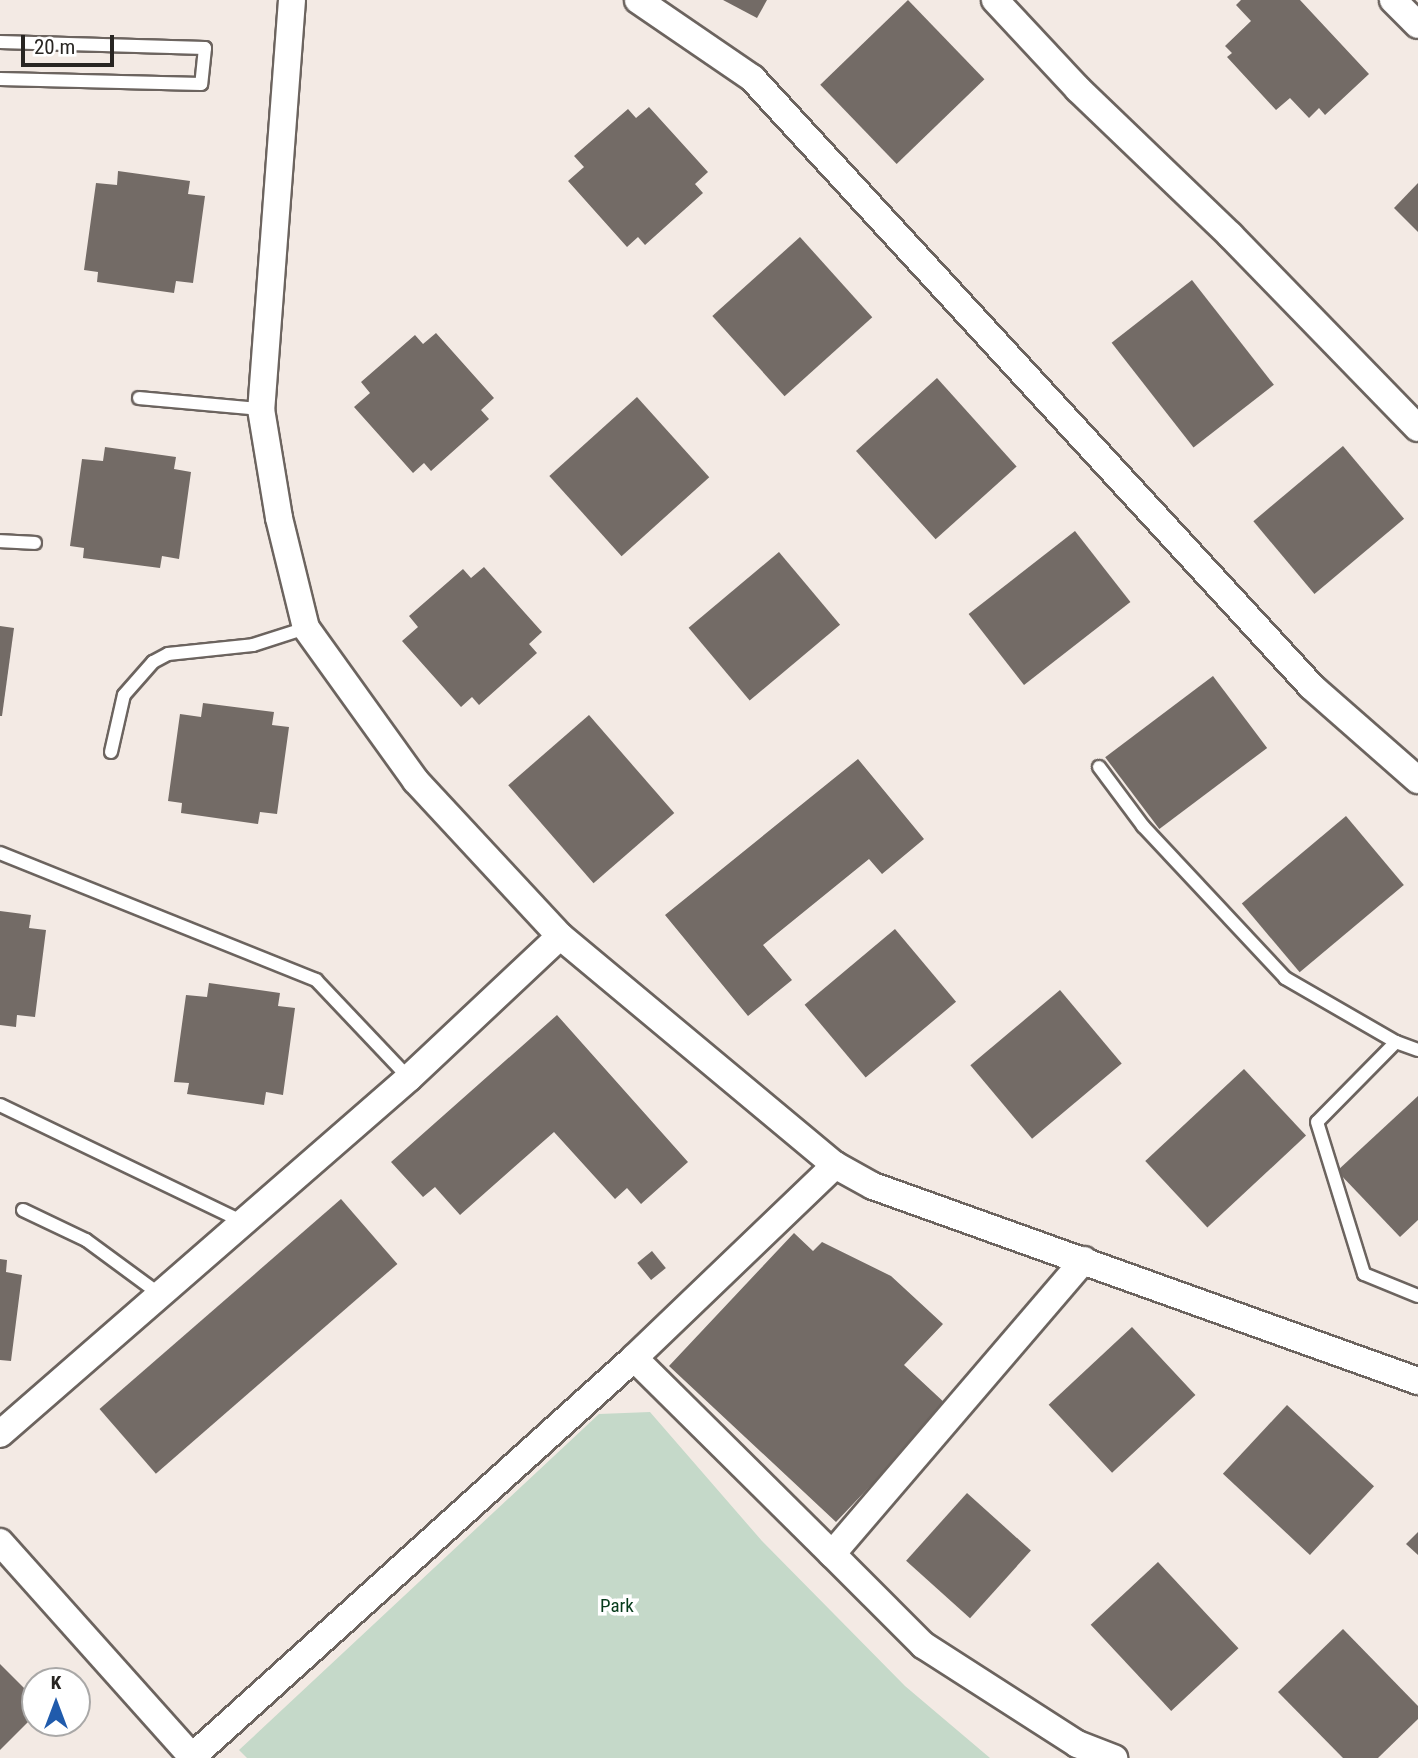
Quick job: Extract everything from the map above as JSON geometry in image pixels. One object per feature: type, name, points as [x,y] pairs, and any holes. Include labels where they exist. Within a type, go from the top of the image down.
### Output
[{"type":"street","points":[[292,0],[261,408],[279,518],[306,628],[416,781],[560,936],[835,1165],[873,1186],[1418,1381]]},
{"type":"street","points":[[638,0],[752,78],[1312,687],[1418,780]]},
{"type":"street","points":[[995,0],[1078,89],[1230,235],[1418,428]]},
{"type":"street","points":[[1393,0],[1418,26]]},
{"type":"street","points":[[0,1434],[245,1224],[545,955],[560,936]]},
{"type":"street","points":[[0,1542],[193,1758],[634,1358],[835,1165]]},
{"type":"street","points":[[832,1554],[1084,1260]]},
{"type":"street","points":[[634,1358],[923,1645],[1070,1751],[1114,1758]]},
{"type":"lane","points":[[0,42],[205,48],[201,84],[0,79]]},
{"type":"lane","points":[[139,398],[261,408]]},
{"type":"lane","points":[[0,541],[35,542]]},
{"type":"lane","points":[[111,752],[124,695],[153,662],[168,654],[253,645],[306,628]]},
{"type":"lane","points":[[1099,767],[1143,826],[1285,978],[1396,1042],[1418,1050]]},
{"type":"lane","points":[[0,853],[316,980],[409,1078]]},
{"type":"lane","points":[[1396,1042],[1317,1122],[1363,1274],[1418,1296]]},
{"type":"lane","points":[[0,1105],[245,1224]]},
{"type":"lane","points":[[23,1210],[86,1240],[161,1295]]},
{"type":"green space","name":"Park","points":[[650,1412],[762,1541],[905,1686],[990,1758],[247,1758],[239,1750],[599,1414]]},
{"type":"building","points":[[723,0],[767,0],[757,18]]},
{"type":"building","points":[[908,0],[984,79],[897,164],[820,85]]},
{"type":"building","points":[[1241,0],[1300,0],[1369,74],[1325,115],[1319,108],[1309,118],[1290,98],[1276,110],[1227,57],[1232,53],[1225,46],[1251,21],[1236,5]]},
{"type":"building","points":[[649,107],[708,172],[695,184],[703,193],[645,245],[638,237],[627,247],[568,181],[584,167],[574,156],[628,109],[636,118]]},
{"type":"building","points":[[118,171],[190,181],[188,194],[205,196],[193,283],[176,281],[174,293],[97,282],[98,272],[84,270],[96,183],[117,185]]},
{"type":"building","points":[[1418,183],[1418,232],[1394,208]]},
{"type":"building","points":[[800,237],[872,317],[785,396],[712,316]]},
{"type":"building","points":[[1192,280],[1274,385],[1194,448],[1112,343]]},
{"type":"building","points":[[436,333],[494,398],[481,410],[489,419],[431,471],[424,463],[413,473],[354,407],[370,393],[361,382],[415,335],[423,344]]},
{"type":"building","points":[[937,378],[1017,466],[936,539],[856,451]]},
{"type":"building","points":[[637,397],[709,477],[622,556],[549,476]]},
{"type":"building","points":[[1343,446],[1404,519],[1314,594],[1253,521]]},
{"type":"building","points":[[105,447],[176,457],[174,469],[191,472],[179,559],[162,556],[160,568],[83,558],[84,548],[70,546],[82,459],[103,461]]},
{"type":"building","points":[[1075,531],[1130,602],[1024,685],[969,614]]},
{"type":"building","points":[[779,552],[840,625],[750,701],[689,628]]},
{"type":"building","points":[[484,567],[542,632],[529,644],[537,653],[479,705],[472,697],[461,707],[402,641],[418,627],[409,616],[463,569],[471,578]]},
{"type":"building","points":[[0,626],[14,628],[2,716],[0,716]]},
{"type":"building","points":[[1213,676],[1267,748],[1159,829],[1105,757]]},
{"type":"building","points":[[203,703],[274,712],[272,725],[289,727],[277,814],[260,812],[258,824],[181,813],[182,803],[168,801],[180,714],[201,717]]},
{"type":"building","points":[[589,715],[674,813],[594,883],[508,785]]},
{"type":"building","points":[[858,759],[924,839],[882,874],[869,859],[763,945],[792,980],[748,1016],[665,915]]},
{"type":"building","points":[[1346,816],[1404,885],[1300,972],[1242,903]]},
{"type":"building","points":[[0,911],[31,915],[29,928],[46,930],[35,1017],[17,1015],[16,1027],[0,1025]]},
{"type":"building","points":[[895,929],[956,1002],[866,1078],[805,1005]]},
{"type":"building","points":[[209,983],[280,993],[278,1006],[295,1008],[283,1095],[266,1092],[264,1105],[187,1094],[189,1083],[174,1082],[186,995],[207,997]]},
{"type":"building","points":[[1060,990],[1122,1064],[1032,1139],[970,1065]]},
{"type":"building","points":[[557,1015],[688,1162],[641,1204],[627,1188],[615,1199],[554,1132],[460,1215],[435,1187],[423,1197],[391,1162]]},
{"type":"building","points":[[1244,1069],[1306,1136],[1207,1228],[1145,1161]]},
{"type":"building","points":[[1418,1096],[1418,1220],[1400,1237],[1337,1171]]},
{"type":"building","points":[[341,1199],[397,1264],[156,1474],[99,1409]]},
{"type":"building","points":[[794,1233],[813,1251],[822,1242],[891,1276],[943,1324],[904,1365],[947,1405],[836,1522],[669,1366]]},
{"type":"building","points":[[652,1251],[666,1268],[651,1280],[637,1263]]},
{"type":"building","points":[[0,1259],[7,1260],[6,1272],[22,1275],[11,1361],[0,1360]]},
{"type":"building","points":[[1132,1327],[1195,1395],[1112,1473],[1049,1405]]},
{"type":"building","points":[[1287,1405],[1374,1486],[1310,1555],[1223,1474]]},
{"type":"building","points":[[967,1493],[1031,1551],[970,1618],[906,1561]]},
{"type":"building","points":[[1418,1532],[1418,1555],[1406,1544]]},
{"type":"building","points":[[1158,1562],[1238,1648],[1171,1711],[1091,1625]]},
{"type":"building","points":[[1343,1629],[1418,1706],[1418,1719],[1378,1758],[1343,1758],[1278,1692]]},
{"type":"building","points":[[0,1664],[21,1685],[21,1729],[0,1750]]}]
